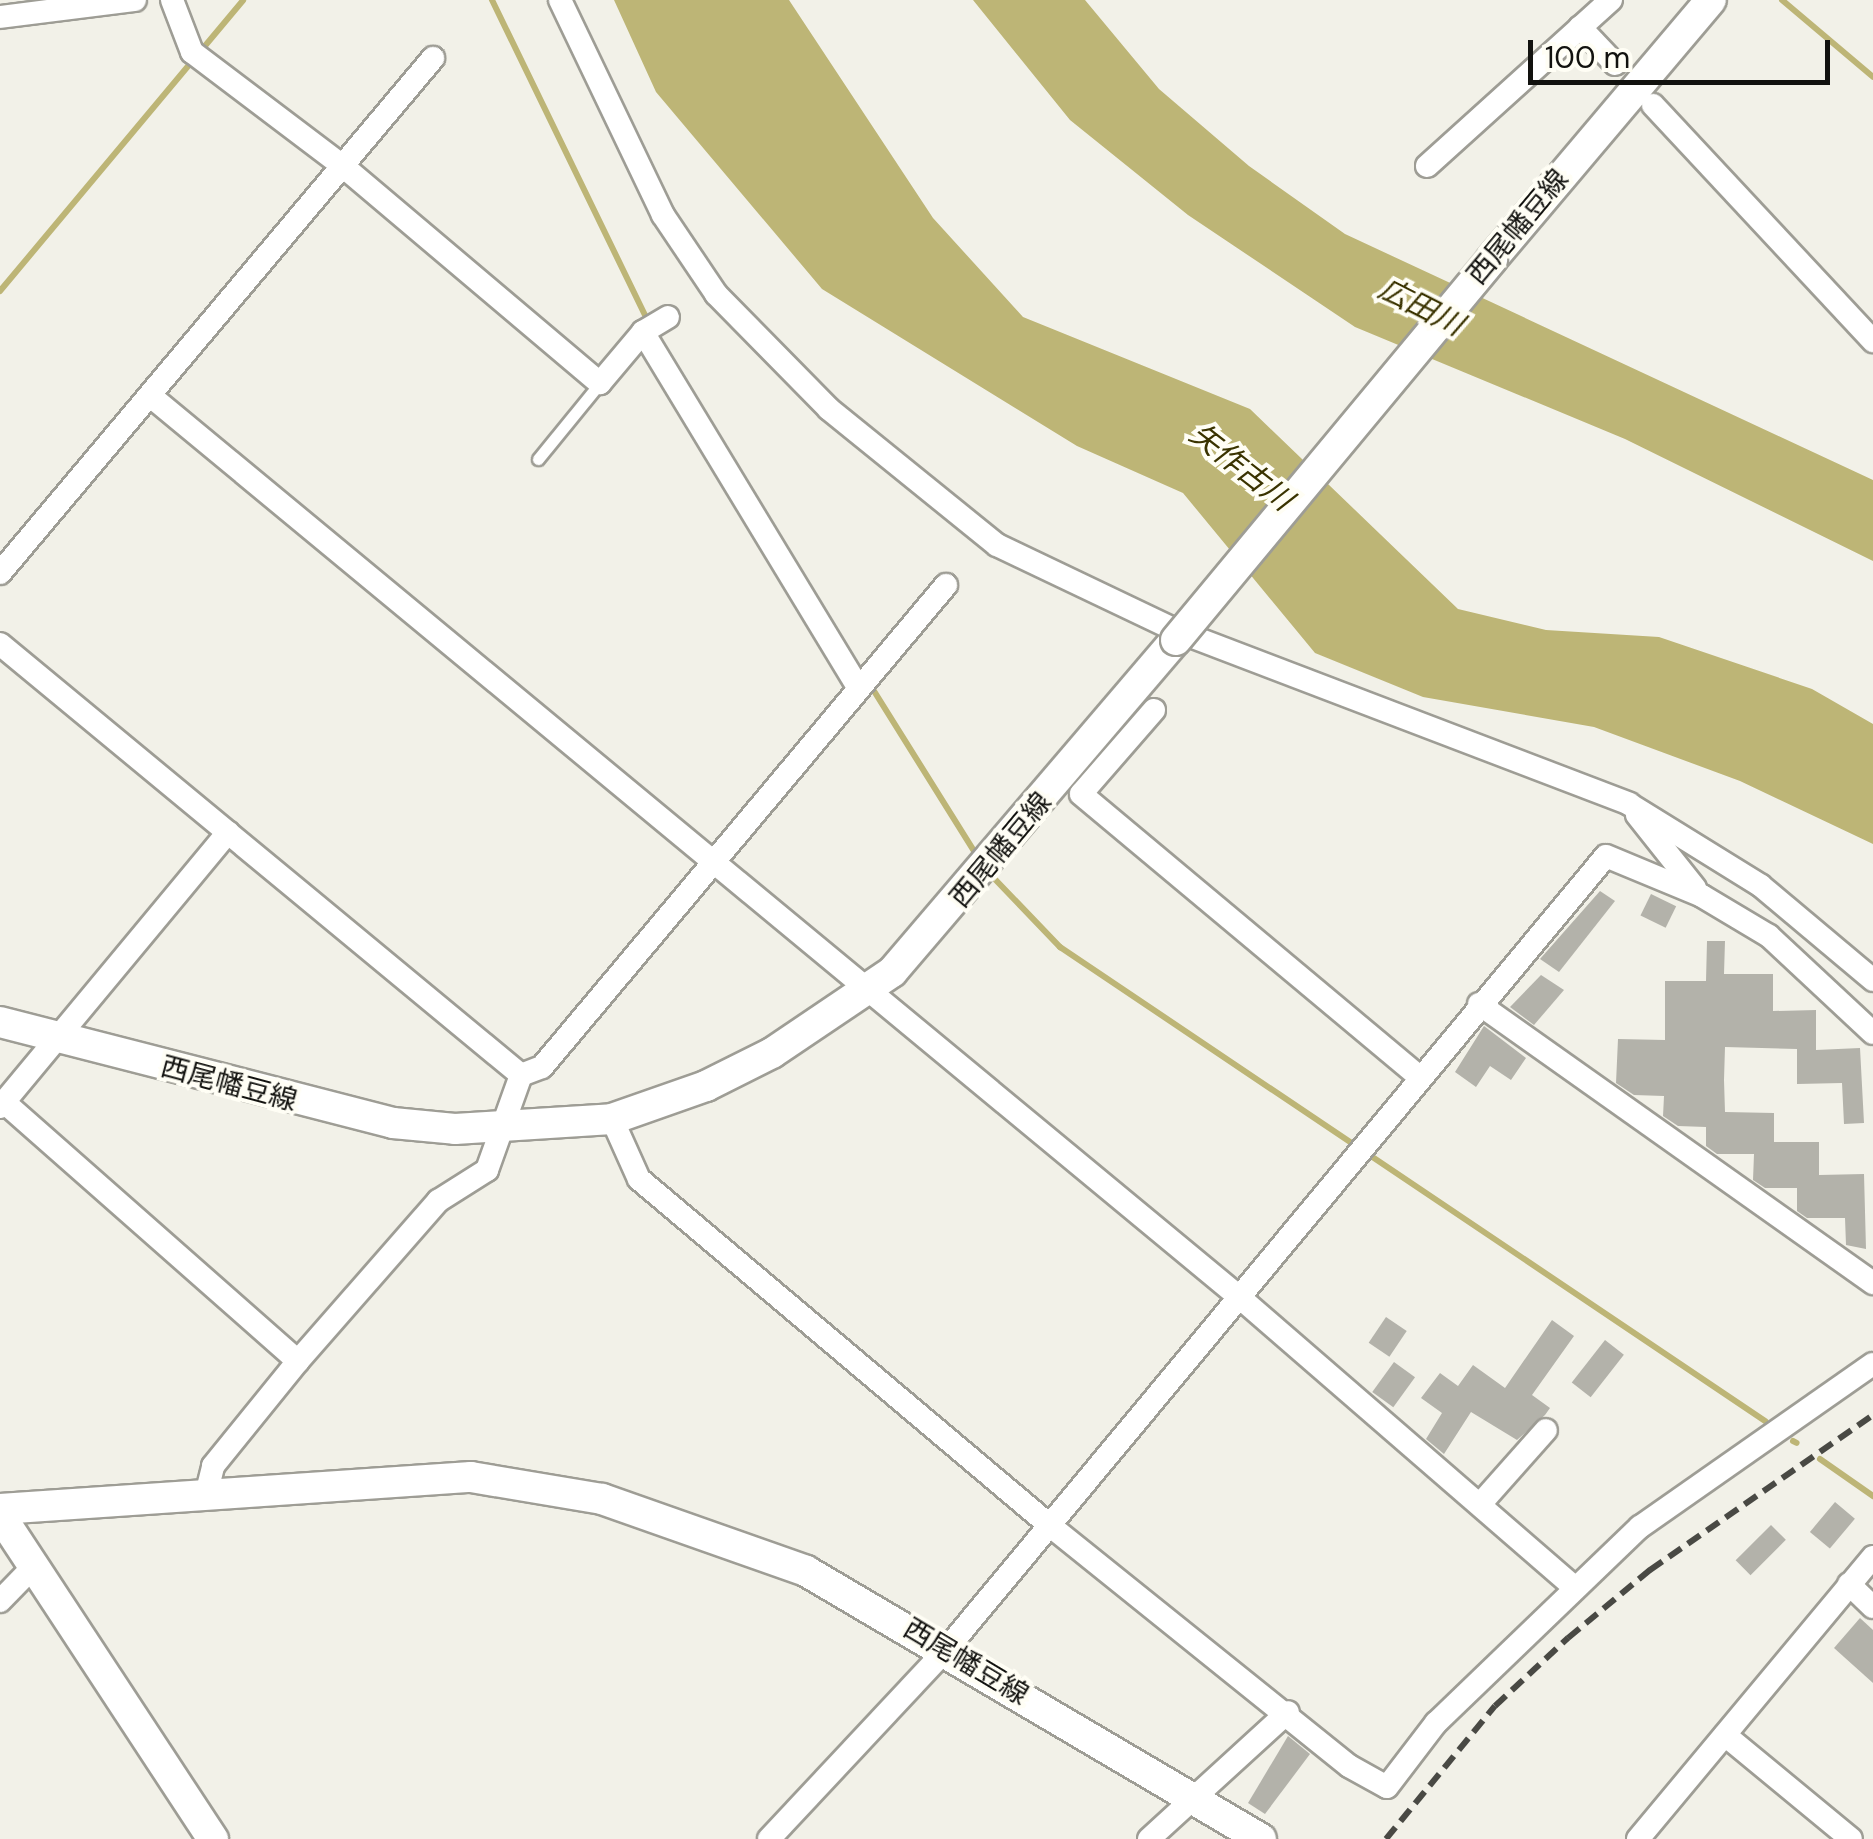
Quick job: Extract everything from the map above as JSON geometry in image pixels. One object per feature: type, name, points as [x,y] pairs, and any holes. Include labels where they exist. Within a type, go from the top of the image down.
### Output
[{"type":"main road","name":"西尾幡豆線","points":[[0,1022],[364,1118],[426,1127],[612,1119],[706,1086],[772,1053],[866,990],[946,916],[1710,0]]},
{"type":"main road","name":"西尾幡豆線","points":[[0,1512],[471,1477],[549,1487],[602,1499],[806,1571],[1262,1839]]},
{"type":"main road","points":[[0,1512],[213,1839]]},
{"type":"street","points":[[0,17],[134,0]]},
{"type":"street","points":[[172,0],[200,58],[344,168],[600,383],[643,332],[668,317]]},
{"type":"street","points":[[560,0],[663,215],[716,294],[829,408],[998,545],[1177,631],[1628,804],[1762,886],[1873,980]]},
{"type":"street","points":[[1427,166],[1611,0]]},
{"type":"street","points":[[1580,27],[1615,64]]},
{"type":"street","points":[[0,573],[153,398],[433,58]]},
{"type":"street","points":[[1654,105],[1873,341]]},
{"type":"street","points":[[643,332],[867,679]]},
{"type":"street","points":[[153,398],[1238,1296],[1482,1502],[1574,1587]]},
{"type":"street","points":[[206,1495],[213,1466],[298,1361],[444,1194],[487,1170],[522,1075],[542,1067],[946,585]]},
{"type":"street","points":[[0,644],[522,1075]]},
{"type":"street","points":[[1154,710],[1081,794],[1419,1077]]},
{"type":"street","points":[[1628,804],[1702,896]]},
{"type":"street","points":[[228,832],[2,1104],[298,1361]]},
{"type":"street","points":[[769,1839],[946,1650],[1606,856],[1702,896],[1769,936],[1873,1032]]},
{"type":"street","points":[[1480,1004],[1873,1283]]},
{"type":"street","points":[[612,1119],[639,1179],[1048,1524],[1288,1712],[1349,1766],[1387,1787],[1436,1723],[1640,1526],[1873,1364]]},
{"type":"street","points":[[1482,1502],[1546,1430]]},
{"type":"street","points":[[1638,1839],[1873,1557]]},
{"type":"street","points":[[0,1601],[35,1565]]},
{"type":"street","points":[[1849,1584],[1873,1607]]},
{"type":"street","points":[[1149,1839],[1288,1712]]},
{"type":"street","points":[[1724,1735],[1850,1839]]},
{"type":"lane","points":[[538,459],[600,383]]},
{"type":"water","name":"矢作古川","points":[[614,0],[789,0],[933,218],[1023,317],[1250,409],[1458,609],[1546,630],[1659,637],[1812,689],[1873,724],[1873,844],[1740,781],[1594,727],[1423,697],[1315,653],[1183,493],[1077,446],[822,289],[656,92]]},
{"type":"water","name":"広田川","points":[[973,0],[1085,0],[1159,89],[1249,166],[1345,234],[1873,480],[1873,561],[1625,439],[1355,327],[1188,215],[1070,120]]},
{"type":"building","points":[[1600,891],[1615,901],[1559,972],[1540,959]]},
{"type":"building","points":[[1651,894],[1676,906],[1666,928],[1640,916]]},
{"type":"building","points":[[1707,941],[1725,941],[1724,974],[1773,974],[1773,1011],[1816,1010],[1816,1050],[1860,1048],[1864,1123],[1844,1124],[1842,1083],[1797,1084],[1797,1049],[1725,1047],[1724,1080],[1725,1112],[1774,1113],[1774,1142],[1819,1142],[1819,1175],[1864,1174],[1866,1249],[1846,1245],[1845,1218],[1807,1218],[1797,1211],[1797,1188],[1765,1188],[1753,1180],[1754,1154],[1717,1154],[1706,1146],[1706,1127],[1678,1126],[1663,1116],[1664,1096],[1634,1095],[1616,1083],[1618,1039],[1665,1040],[1665,981],[1706,981]]},
{"type":"building","points":[[1541,975],[1564,990],[1534,1025],[1510,1007]]},
{"type":"building","points":[[1484,1026],[1526,1058],[1511,1080],[1490,1066],[1476,1087],[1455,1072]]},
{"type":"building","points":[[1386,1317],[1407,1331],[1389,1357],[1369,1343]]},
{"type":"building","points":[[1552,1320],[1574,1336],[1532,1395],[1550,1408],[1545,1415],[1517,1440],[1471,1412],[1444,1454],[1426,1439],[1442,1413],[1421,1398],[1440,1373],[1458,1386],[1473,1365],[1505,1388]]},
{"type":"building","points":[[1605,1340],[1624,1355],[1591,1397],[1572,1383]]},
{"type":"building","points":[[1394,1362],[1415,1377],[1393,1407],[1372,1392]]},
{"type":"building","points":[[1835,1502],[1855,1519],[1830,1549],[1810,1532]]},
{"type":"building","points":[[1771,1525],[1786,1540],[1750,1575],[1736,1560]]},
{"type":"building","points":[[1860,1618],[1873,1630],[1873,1683],[1834,1648]]},
{"type":"building","points":[[1288,1736],[1310,1754],[1265,1814],[1248,1803]]},
{"type":"waterway","points":[[0,291],[243,0]]},
{"type":"waterway","points":[[492,0],[649,323]]},
{"type":"waterway","points":[[1782,0],[1873,77]]},
{"type":"waterway","points":[[869,683],[979,859]]},
{"type":"waterway","points":[[989,873],[1060,947],[1765,1421]]},
{"type":"waterway","points":[[1793,1441],[1797,1443]]},
{"type":"waterway","points":[[1820,1459],[1873,1496]]},
{"type":"railway","points":[[1386,1839],[1495,1706],[1568,1638],[1650,1570],[1873,1415]]}]
